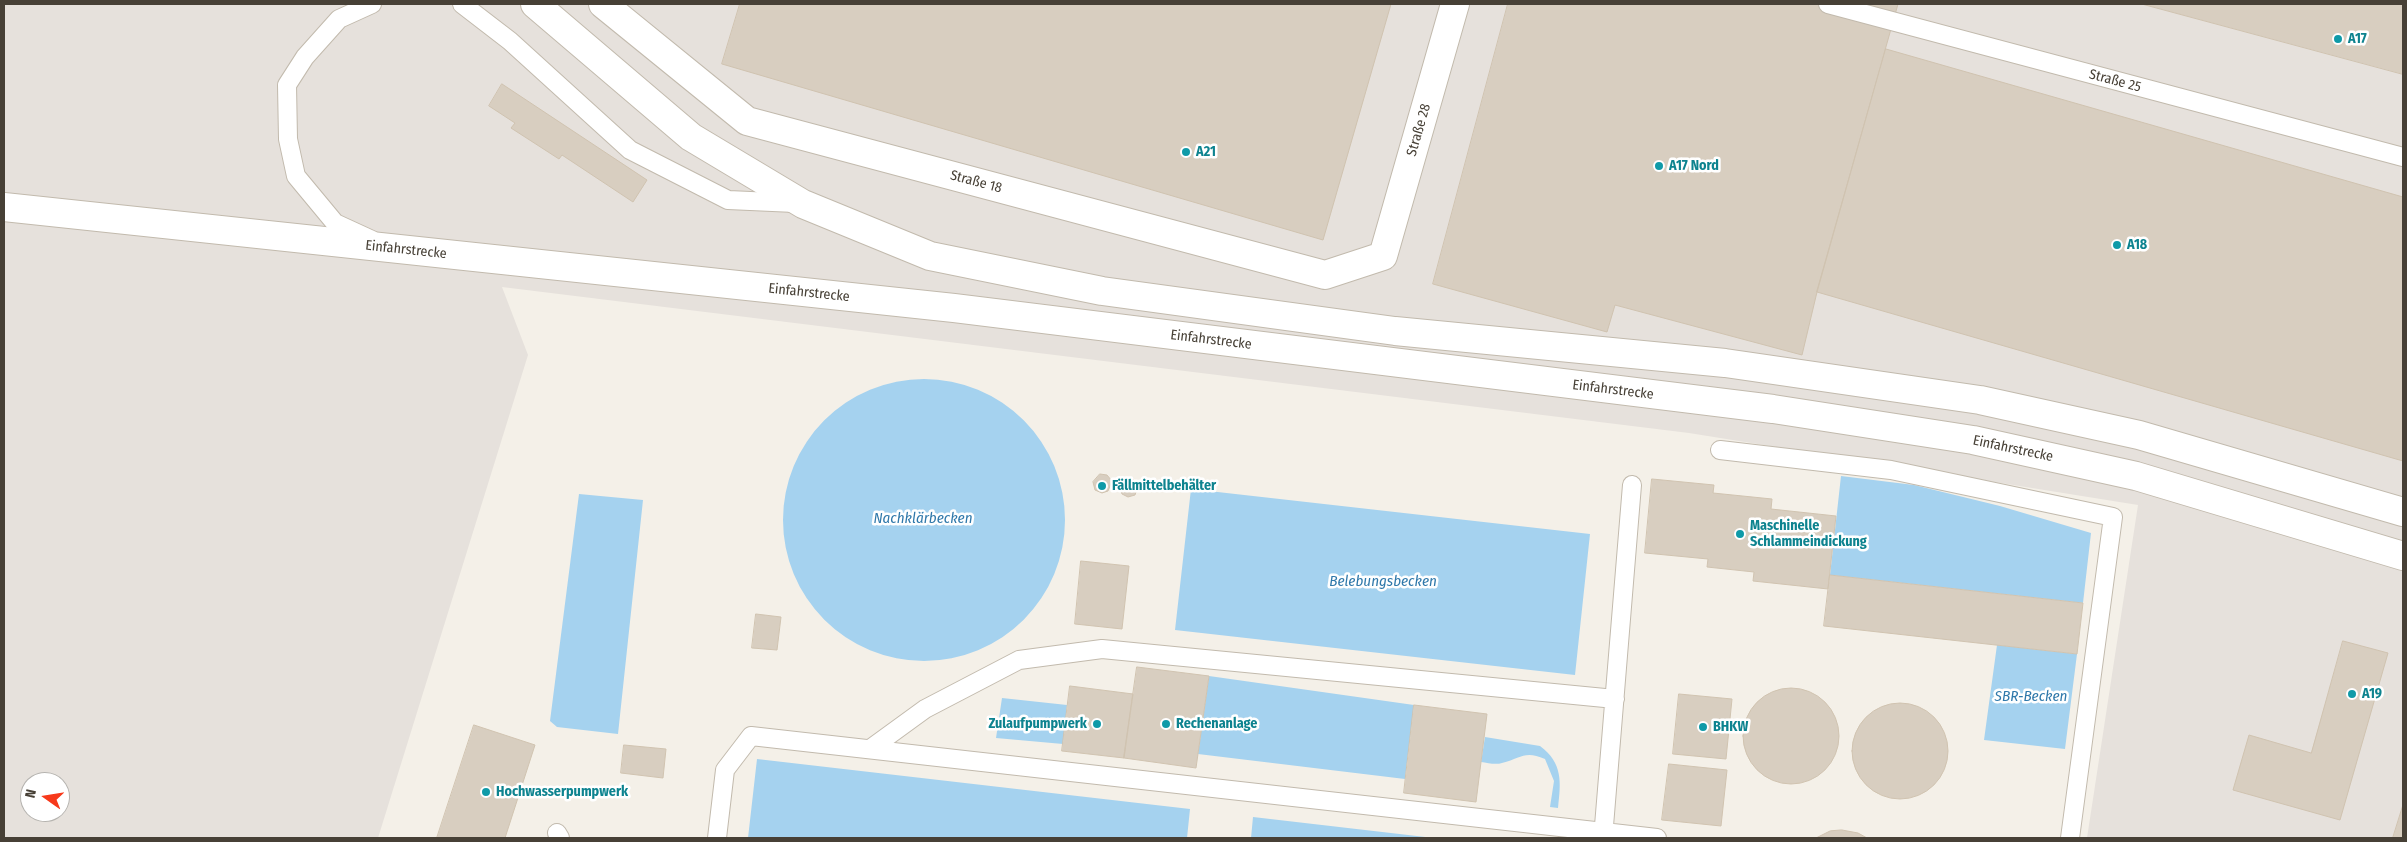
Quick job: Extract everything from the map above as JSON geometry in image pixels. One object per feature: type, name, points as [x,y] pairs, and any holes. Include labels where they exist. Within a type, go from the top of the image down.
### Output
[{"type":"street","points":[[535,4],[691,138],[804,204],[930,256],[1102,291],[1395,331],[1725,363],[1980,400],[2139,435],[2403,512]]},
{"type":"street","name":"Straße 18","points":[[604,4],[747,121],[1325,275],[1383,256]]},
{"type":"street","name":"Straße 28","points":[[1383,256],[1455,4]]},
{"type":"street","name":"Einfahrstrecke","points":[[4,207],[954,308],[1773,409],[1973,440],[2136,476],[2403,556]]},
{"type":"lane","points":[[372,4],[339,20],[300,64],[287,85],[288,138],[296,176],[335,223],[392,249]]},
{"type":"lane","points":[[462,4],[510,42],[630,150],[728,200],[804,204]]},
{"type":"lane","name":"Straße 25","points":[[1828,4],[2403,157]]},
{"type":"lane","points":[[1720,450],[1891,470],[2113,516],[2070,838]]},
{"type":"lane","points":[[1603,835],[1632,485]]},
{"type":"lane","points":[[870,749],[925,709],[1019,660],[1102,649],[1615,699]]},
{"type":"lane","points":[[717,838],[725,770],[751,736],[1603,835],[1656,838]]},
{"type":"shaded area","points":[[4,4],[2403,4],[2403,838],[2087,838],[2138,505],[1689,433],[502,287],[528,355],[378,838],[4,838]]},
{"type":"water","name":"Nachklärbecken","points":[[924,379],[952,382],[978,390],[1002,403],[1024,420],[1041,442],[1054,466],[1062,492],[1065,520],[1062,548],[1054,574],[1041,598],[1024,620],[1002,637],[978,650],[952,658],[924,661],[896,658],[870,650],[846,637],[824,620],[807,598],[794,574],[786,548],[783,520],[786,492],[794,466],[807,442],[824,420],[846,403],[870,390],[896,382]]},
{"type":"water","points":[[1841,476],[1914,485],[2000,506],[2091,533],[2083,603],[1830,575]]},
{"type":"water","name":"Belebungsbecken","points":[[1191,489],[1590,534],[1575,675],[1175,630]]},
{"type":"water","points":[[579,494],[643,500],[618,734],[557,727],[550,721]]},
{"type":"water","name":"SBR-Becken","points":[[1997,645],[2077,654],[2065,749],[1984,740]]},
{"type":"water","points":[[1209,676],[1414,705],[1405,779],[1198,754]]},
{"type":"water","points":[[1002,698],[1067,705],[1063,744],[996,738]]},
{"type":"water","points":[[1485,737],[1540,746],[1548,752],[1557,766],[1559,774],[1558,808],[1550,807],[1554,781],[1545,759],[1528,755],[1500,764],[1481,762]]},
{"type":"water","points":[[757,759],[1190,809],[1187,838],[748,838]]},
{"type":"water","points":[[1253,817],[1434,838],[1251,838]]},
{"type":"building","name":"A21","points":[[740,4],[1391,4],[1323,240],[722,64]]},
{"type":"building","name":"A17 Nord","points":[[1508,4],[1898,4],[1817,292],[1802,355],[1615,305],[1607,332],[1433,284]]},
{"type":"building","name":"A17","points":[[2142,4],[2403,4],[2403,74]]},
{"type":"building","name":"A18","points":[[1886,49],[2403,197],[2403,461],[1817,292]]},
{"type":"building","points":[[502,84],[647,180],[633,202],[562,155],[559,159],[511,128],[515,123],[489,106]]},
{"type":"building","name":"Fällmittelbehälter","points":[[1100,474],[1107,475],[1112,481],[1108,491],[1102,493],[1095,490],[1093,482]]},
{"type":"building","name":"Fällmittelbehälter","points":[[1126,478],[1133,479],[1138,486],[1135,495],[1128,497],[1122,494],[1119,486]]},
{"type":"building","name":"Maschinelle Schlammeindickung","points":[[1652,479],[1714,485],[1713,493],[1772,499],[1771,509],[1836,516],[1828,589],[1753,581],[1754,572],[1707,567],[1708,559],[1645,553]]},
{"type":"building","points":[[1081,561],[1129,566],[1122,629],[1075,624]]},
{"type":"building","points":[[1830,575],[2083,603],[2077,654],[1824,626]]},
{"type":"building","points":[[756,614],[781,617],[777,650],[752,648]]},
{"type":"building","name":"A19","points":[[2343,641],[2388,653],[2340,820],[2233,790],[2249,735],[2311,753]]},
{"type":"building","name":"Rechenanlage","points":[[1137,667],[1209,676],[1196,768],[1124,758]]},
{"type":"building","name":"Zulaufpumpwerk","points":[[1070,686],[1133,694],[1124,758],[1062,751]]},
{"type":"building","points":[[1791,688],[1809,691],[1825,702],[1836,718],[1839,736],[1836,754],[1825,770],[1809,781],[1791,784],[1773,781],[1757,770],[1746,754],[1743,736],[1746,718],[1757,702],[1773,691]]},
{"type":"building","name":"BHKW","points":[[1679,694],[1732,699],[1726,759],[1673,754]]},
{"type":"building","points":[[1900,703],[1918,707],[1934,717],[1944,733],[1948,751],[1944,769],[1934,785],[1918,795],[1900,799],[1882,795],[1866,785],[1856,769],[1852,751],[1856,733],[1866,717],[1882,707]]},
{"type":"building","points":[[1414,705],[1487,714],[1476,802],[1404,793]]},
{"type":"building","name":"Hochwasserpumpwerk","points":[[474,725],[535,745],[505,838],[437,838]]},
{"type":"building","points":[[624,745],[666,749],[663,778],[621,773]]},
{"type":"building","points":[[1669,764],[1727,770],[1721,826],[1662,820]]},
{"type":"building","points":[[2403,805],[2403,838],[2393,838]]},
{"type":"building","points":[[1842,830],[1858,833],[1867,838],[1816,838],[1830,831]]},
{"type":"place","name":"A17","points":[[2338,39]]},
{"type":"place","name":"A21","points":[[1186,152]]},
{"type":"place","name":"A17 Nord","points":[[1659,166]]},
{"type":"place","name":"A18","points":[[2117,245]]},
{"type":"place","name":"Fällmittelbehälter","points":[[1102,486]]},
{"type":"place","name":"Maschinelle Schlammeindickung","points":[[1740,534]]},
{"type":"place","name":"A19","points":[[2352,694]]},
{"type":"place","name":"Zulaufpumpwerk","points":[[1097,724]]},
{"type":"place","name":"Rechenanlage","points":[[1166,724]]},
{"type":"place","name":"BHKW","points":[[1703,727]]},
{"type":"place","name":"Hochwasserpumpwerk","points":[[486,792]]}]
